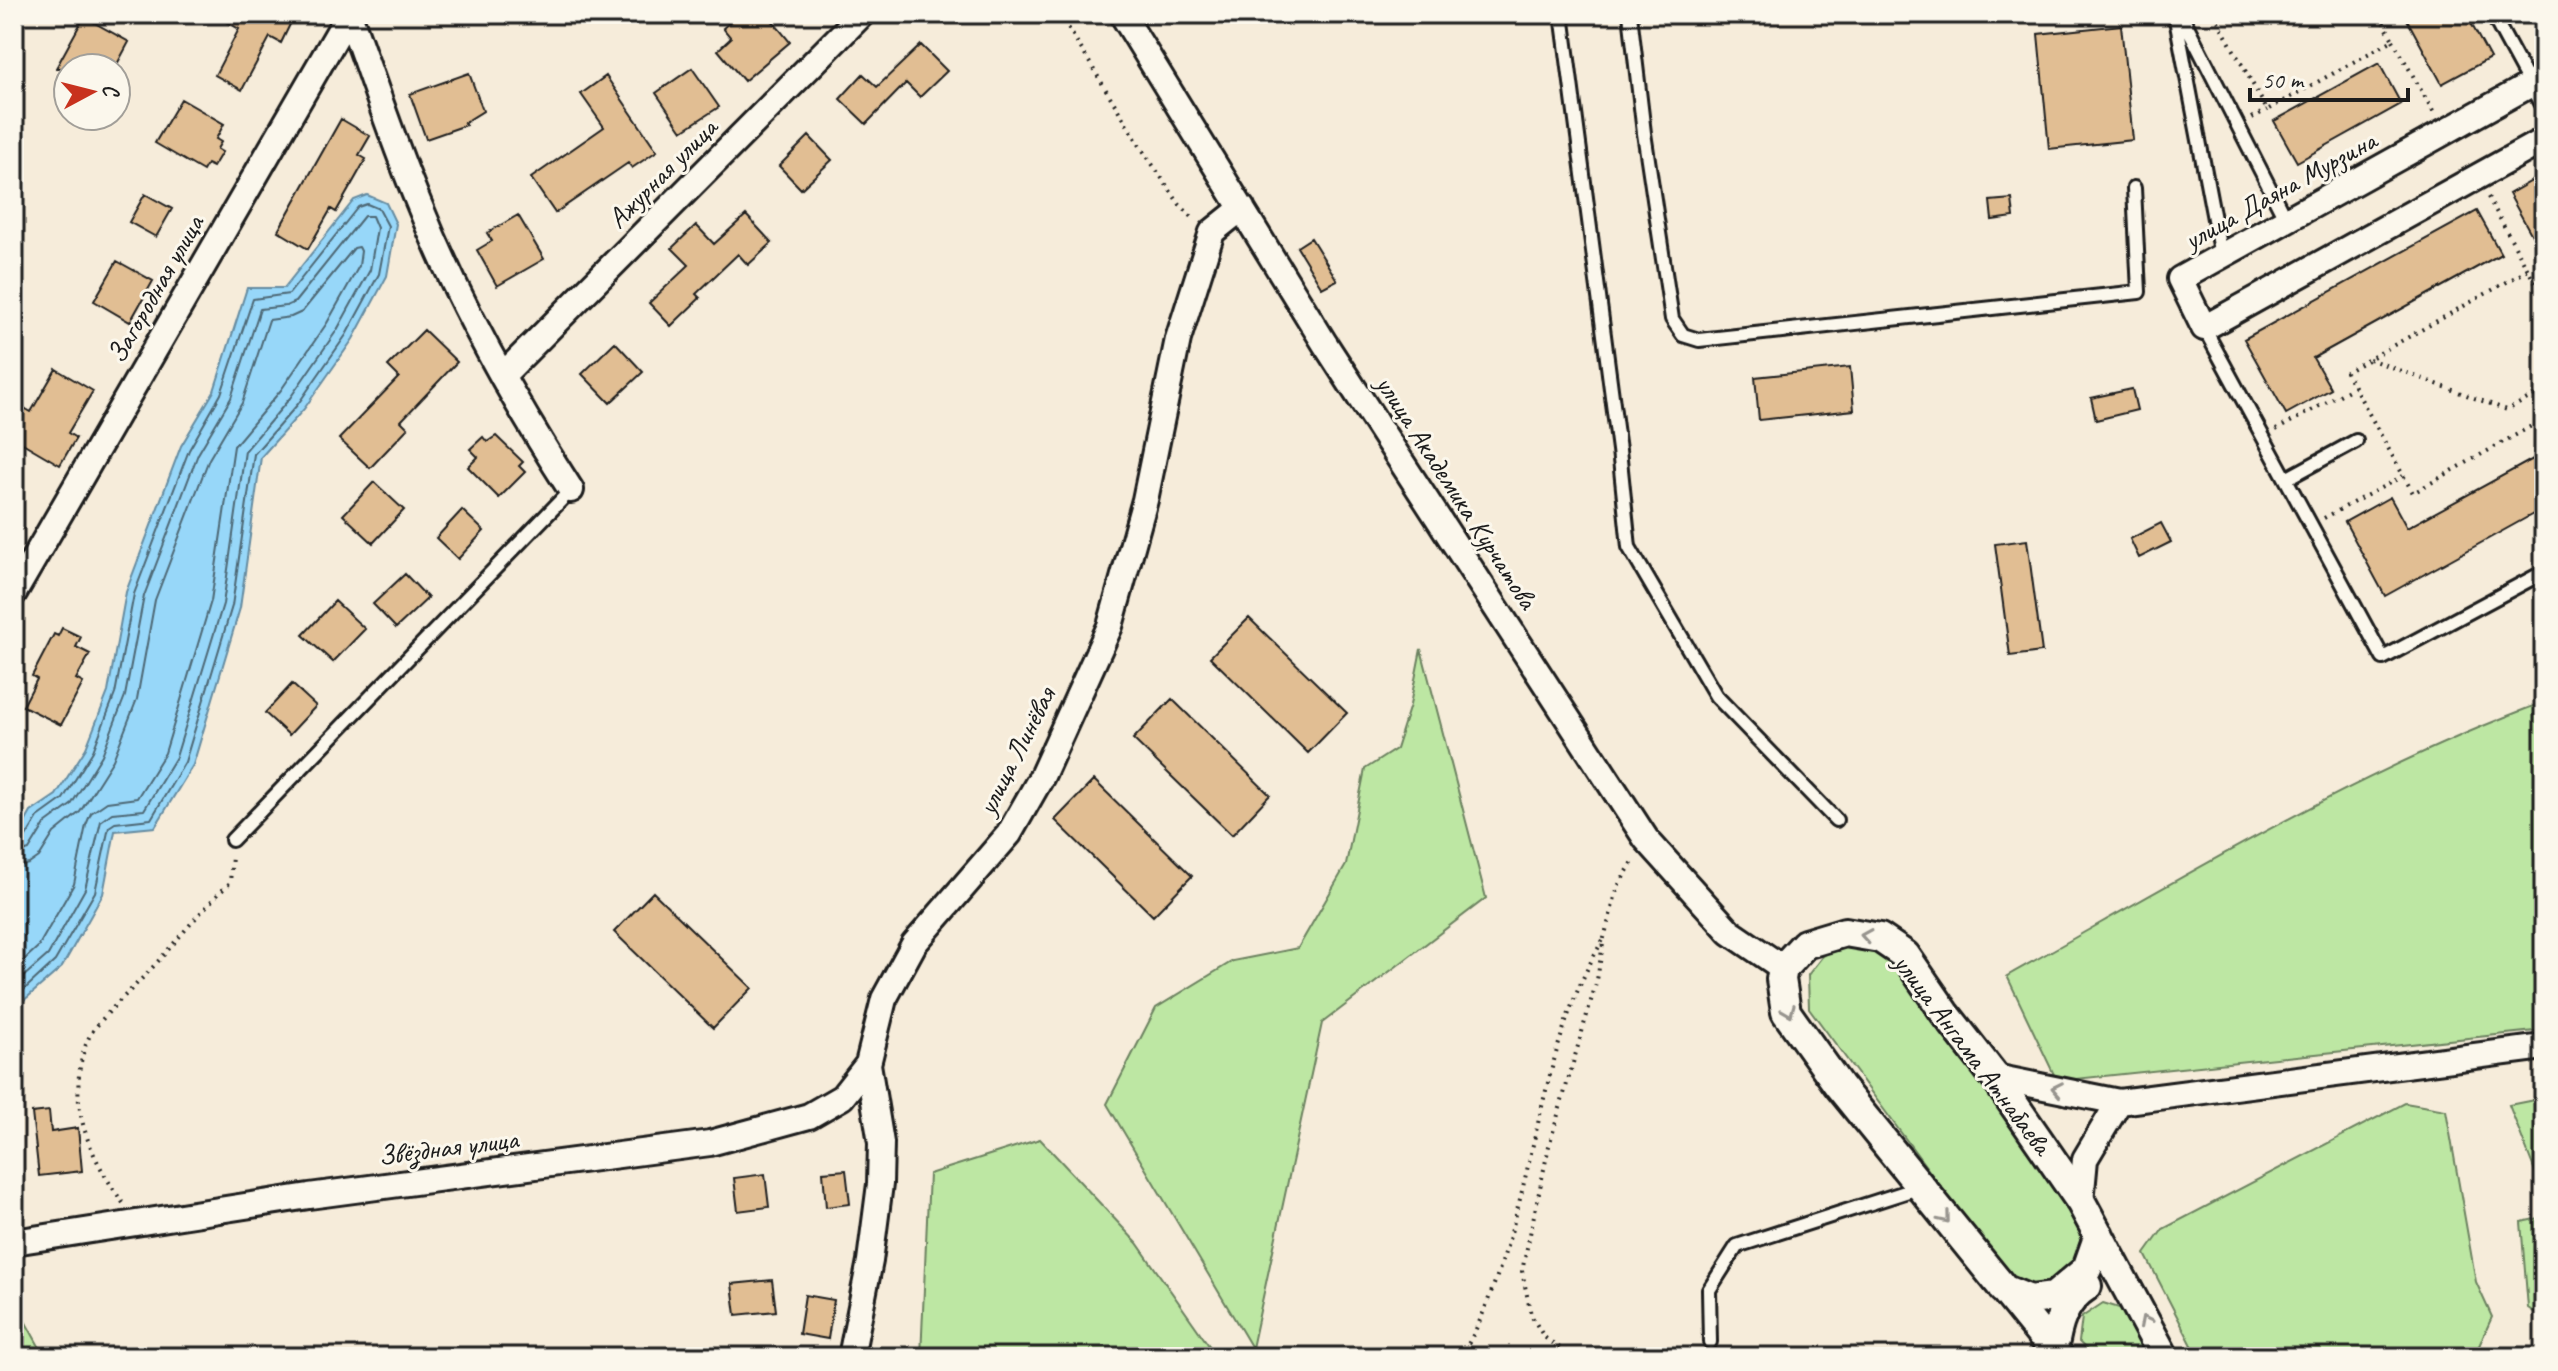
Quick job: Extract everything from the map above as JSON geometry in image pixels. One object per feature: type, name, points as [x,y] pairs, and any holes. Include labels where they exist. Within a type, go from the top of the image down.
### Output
[{"type":"street","points":[[349,14],[419,205],[460,295],[528,423],[571,490]]},
{"type":"street","name":"Загородная улица","points":[[14,593],[349,14]]},
{"type":"street","name":"Ажурная улица","points":[[503,375],[862,14]]},
{"type":"street","name":"улица Академика Курчатова","points":[[1122,14],[1325,344],[1652,845],[1730,932],[1783,968]]},
{"type":"street","name":"улица Даяна Мурзина","points":[[2204,328],[2180,279],[2537,81]]},
{"type":"street","points":[[2204,328],[2544,140]]},
{"type":"street","points":[[1212,232],[1242,208]]},
{"type":"street","name":"улица Линёвая","points":[[851,1357],[870,1261],[880,1184],[881,1143],[868,1064],[884,999],[914,944],[1009,834],[1042,776],[1110,626],[1145,500],[1178,339],[1212,232]]},
{"type":"street","name":"улица Ангама Атнабаева","points":[[1783,968],[1805,944],[1845,932],[1880,938],[1905,955],[1995,1077],[2081,1202],[2164,1357]]},
{"type":"street","points":[[1783,968],[1781,979],[1786,1012],[1839,1086],[2056,1354]]},
{"type":"street","points":[[1995,1077],[2119,1102],[2544,1047]]},
{"type":"street","name":"Звёздная улица","points":[[14,1242],[309,1196],[710,1143],[809,1116],[842,1097],[868,1064]]},
{"type":"street","points":[[2081,1202],[2085,1159],[2119,1102]]},
{"type":"street","points":[[2003,1289],[2030,1300],[2054,1297],[2087,1269],[2099,1235]]},
{"type":"street","points":[[2056,1354],[2057,1326],[2078,1292],[2092,1283],[2109,1279],[2126,1284]]},
{"type":"lane","points":[[1562,14],[1629,547],[1716,696],[1836,820]]},
{"type":"lane","points":[[1630,14],[1672,319],[1683,335],[1699,340],[2139,292],[2134,188]]},
{"type":"lane","points":[[2175,14],[2221,256]]},
{"type":"lane","points":[[2181,14],[2286,220]]},
{"type":"lane","points":[[2492,14],[2537,81],[2544,110]]},
{"type":"lane","points":[[2204,328],[2383,658],[2544,572]]},
{"type":"lane","points":[[2286,479],[2356,441]]},
{"type":"lane","points":[[232,840],[571,490]]},
{"type":"lane","points":[[1710,1342],[1709,1290],[1737,1246],[1921,1187]]},
{"type":"path","points":[[1060,14],[1180,205],[1212,232]]},
{"type":"path","points":[[2214,14],[2267,110],[2393,40]]},
{"type":"path","points":[[2379,14],[2445,133]]},
{"type":"path","points":[[2477,177],[2544,299]]},
{"type":"path","points":[[2528,270],[2346,372],[2413,493],[2544,419]]},
{"type":"path","points":[[2369,359],[2507,410],[2544,390]]},
{"type":"path","points":[[2263,436],[2354,387]]},
{"type":"path","points":[[2311,525],[2403,476]]},
{"type":"path","points":[[128,1224],[126,1207],[92,1154],[79,1114],[77,1088],[82,1058],[91,1034],[207,904],[230,883],[232,840]]},
{"type":"path","points":[[1573,1357],[1544,1337],[1537,1326],[1527,1304],[1522,1271],[1549,1146],[1597,980],[1618,886],[1631,862],[1652,845]]},
{"type":"path","points":[[1460,1357],[1488,1301],[1512,1231],[1553,1067],[1587,966],[1604,938]]},
{"type":"green space","points":[[1421,649],[1486,898],[1322,1023],[1252,1348],[1107,1104],[1156,1008],[1233,961],[1298,948],[1346,865],[1365,769],[1396,749],[1410,705]]},
{"type":"green space","points":[[2544,702],[2544,1030],[2057,1081],[2007,976],[2270,828],[2405,761]]},
{"type":"green space","points":[[1837,946],[1872,946],[1895,959],[2082,1220],[2088,1243],[2059,1285],[2034,1289],[2006,1275],[1809,1008],[1808,975],[1822,957]]},
{"type":"green space","points":[[2544,1098],[2544,1194],[2509,1105]]},
{"type":"green space","points":[[2405,1103],[2446,1110],[2476,1282],[2492,1317],[2474,1357],[2198,1357],[2145,1254],[2163,1229]]},
{"type":"green space","points":[[1040,1139],[1137,1243],[1217,1357],[921,1357],[929,1174]]},
{"type":"green space","points":[[2544,1217],[2544,1319],[2528,1308],[2521,1222]]},
{"type":"green space","points":[[14,1301],[45,1357],[14,1357]]},
{"type":"green space","points":[[2103,1303],[2129,1311],[2150,1357],[2094,1357],[2079,1342],[2082,1317]]},
{"type":"water","points":[[367,195],[386,203],[396,224],[387,276],[353,339],[304,409],[261,457],[240,608],[193,765],[155,827],[115,831],[103,894],[62,967],[14,1009],[14,842],[31,812],[56,795],[86,748],[108,692],[126,592],[181,446],[214,391],[247,288],[284,288],[354,200]]},
{"type":"building","points":[[213,14],[295,14],[281,43],[270,37],[242,90],[215,75],[239,29]]},
{"type":"building","points":[[739,14],[767,14],[790,42],[744,81],[718,50],[731,38],[723,28]]},
{"type":"building","points":[[2404,14],[2466,14],[2490,58],[2442,84]]},
{"type":"building","points":[[84,17],[129,42],[124,52],[65,52]]},
{"type":"building","points":[[2121,25],[2133,140],[2049,149],[2038,34]]},
{"type":"building","points":[[921,45],[947,71],[920,97],[906,83],[866,124],[840,99],[863,74],[877,87]]},
{"type":"building","points":[[2379,63],[2401,104],[2297,162],[2274,121]]},
{"type":"building","points":[[692,68],[719,107],[682,131],[656,93]]},
{"type":"building","points":[[469,73],[483,111],[464,123],[466,125],[426,139],[410,94]]},
{"type":"building","points":[[606,76],[657,151],[632,168],[628,163],[555,213],[531,178],[604,127],[581,94]]},
{"type":"building","points":[[181,99],[224,124],[216,139],[221,142],[217,149],[222,152],[213,167],[207,164],[203,171],[155,143]]},
{"type":"building","points":[[341,119],[370,136],[359,155],[366,159],[336,212],[331,209],[308,249],[278,231]]},
{"type":"building","points":[[809,136],[832,160],[801,189],[779,166]]},
{"type":"building","points":[[2544,174],[2544,257],[2509,194]]},
{"type":"building","points":[[145,194],[172,209],[156,237],[129,222]]},
{"type":"building","points":[[2012,199],[2014,217],[1992,220],[1990,201]]},
{"type":"building","points":[[2477,211],[2501,254],[2313,358],[2331,389],[2286,414],[2244,339]]},
{"type":"building","points":[[518,215],[544,259],[497,286],[477,250],[492,241],[487,233]]},
{"type":"building","points":[[746,215],[772,243],[748,265],[738,254],[696,294],[700,298],[671,326],[649,303],[689,265],[672,248],[696,225],[714,244]]},
{"type":"building","points":[[1311,238],[1337,280],[1322,288],[1297,247]]},
{"type":"building","points":[[117,261],[153,281],[130,322],[94,301]]},
{"type":"building","points":[[424,330],[457,362],[401,421],[408,428],[370,468],[339,439],[399,377],[388,366]]},
{"type":"building","points":[[615,342],[643,372],[610,403],[582,374]]},
{"type":"building","points":[[1850,367],[1854,410],[1759,420],[1755,377]]},
{"type":"building","points":[[56,369],[93,391],[68,433],[76,438],[60,465],[14,438],[14,402],[31,412]]},
{"type":"building","points":[[2132,389],[2137,410],[2096,420],[2091,398]]},
{"type":"building","points":[[496,436],[523,462],[519,466],[525,472],[499,498],[468,467],[478,457],[470,449],[483,437],[487,442]]},
{"type":"building","points":[[2544,453],[2544,508],[2385,596],[2345,522],[2390,497],[2407,528]]},
{"type":"building","points":[[374,482],[404,510],[373,543],[343,515]]},
{"type":"building","points":[[462,510],[484,531],[458,559],[436,538]]},
{"type":"building","points":[[2161,523],[2171,542],[2139,558],[2130,539]]},
{"type":"building","points":[[2027,540],[2042,652],[2010,656],[1995,544]]},
{"type":"building","points":[[405,574],[428,598],[396,628],[373,604]]},
{"type":"building","points":[[335,601],[365,629],[333,662],[303,635]]},
{"type":"building","points":[[1249,618],[1347,713],[1308,753],[1210,657]]},
{"type":"building","points":[[62,628],[81,637],[76,647],[90,654],[76,679],[83,683],[61,725],[23,706],[37,679],[32,676],[54,634],[58,636]]},
{"type":"building","points":[[292,684],[316,706],[289,735],[265,713]]},
{"type":"building","points":[[1172,699],[1270,795],[1232,835],[1133,739]]},
{"type":"building","points":[[1094,780],[1192,876],[1153,916],[1055,820]]},
{"type":"building","points":[[653,892],[752,988],[713,1028],[614,932]]},
{"type":"building","points":[[49,1111],[51,1132],[78,1128],[82,1171],[39,1176],[32,1113]]},
{"type":"building","points":[[846,1170],[850,1204],[826,1207],[823,1172]]},
{"type":"building","points":[[765,1174],[769,1207],[738,1211],[734,1178]]},
{"type":"building","points":[[772,1280],[776,1311],[736,1315],[732,1284]]},
{"type":"building","points":[[805,1295],[834,1300],[828,1339],[799,1334]]}]
